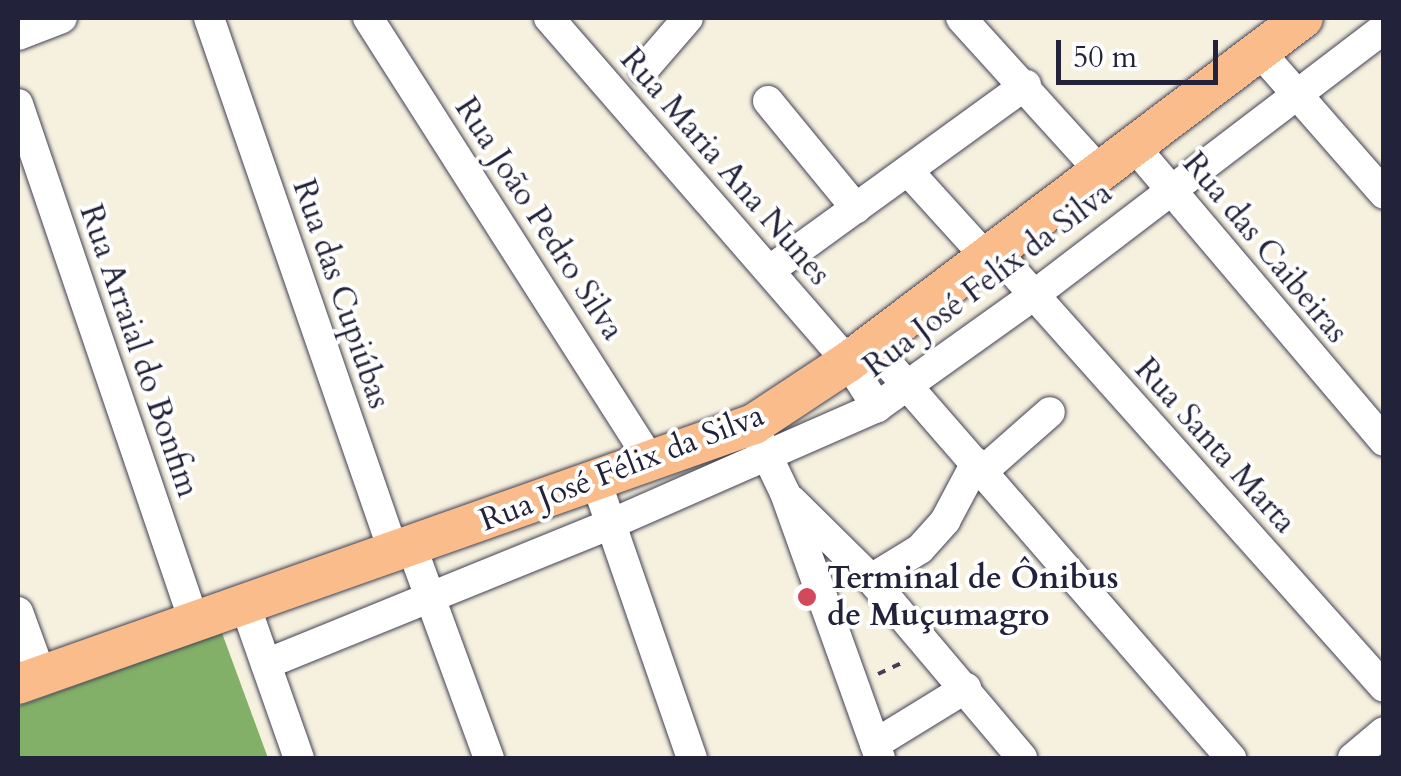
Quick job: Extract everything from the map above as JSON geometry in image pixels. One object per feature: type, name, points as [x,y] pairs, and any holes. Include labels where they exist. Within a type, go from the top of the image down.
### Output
[{"type":"main road","name":"Rua José Félix da Silva","points":[[29,680],[403,551],[650,460],[759,440],[860,353],[1303,18]]},
{"type":"street","points":[[18,36],[62,18]]},
{"type":"street","name":"Rua das Cupiúbas","points":[[209,18],[403,551],[430,596],[489,758]]},
{"type":"street","name":"Rua João Pedro Silva","points":[[368,18],[650,460]]},
{"type":"street","name":"Rua Maria Ana Nunes","points":[[549,18],[770,270],[860,353],[912,385],[1231,758]]},
{"type":"street","points":[[644,70],[688,18]]},
{"type":"street","points":[[961,18],[1026,85],[1099,170]]},
{"type":"street","name":"Rua José Felíx da Silva","points":[[266,664],[613,523],[759,440],[878,407],[1034,296],[1167,190],[1384,28]]},
{"type":"street","points":[[1259,51],[1384,194]]},
{"type":"street","points":[[770,270],[1026,85]]},
{"type":"street","points":[[768,101],[856,208]]},
{"type":"street","name":"Rua Arraial do Bonfim","points":[[18,104],[194,621]]},
{"type":"street","name":"Rua das Caibeiras","points":[[1133,145],[1167,190],[1384,441]]},
{"type":"street","name":"Rua Santa Marta","points":[[908,170],[1034,296],[1384,687]]},
{"type":"street","points":[[860,353],[878,407]]},
{"type":"street","points":[[872,580],[920,548],[980,467],[1050,412]]},
{"type":"street","points":[[759,440],[785,493],[878,751],[966,688]]},
{"type":"street","points":[[596,480],[692,758]]},
{"type":"street","points":[[785,493],[872,580],[1022,758]]},
{"type":"street","points":[[245,604],[298,758]]},
{"type":"street","points":[[18,612],[29,680]]},
{"type":"path","points":[[858,692],[875,675],[933,651]]},
{"type":"green space","points":[[222,633],[268,758],[18,758],[18,706]]},
{"type":"place","name":"Terminal de Ônibus de Muçumagro","points":[[807,597]]}]
